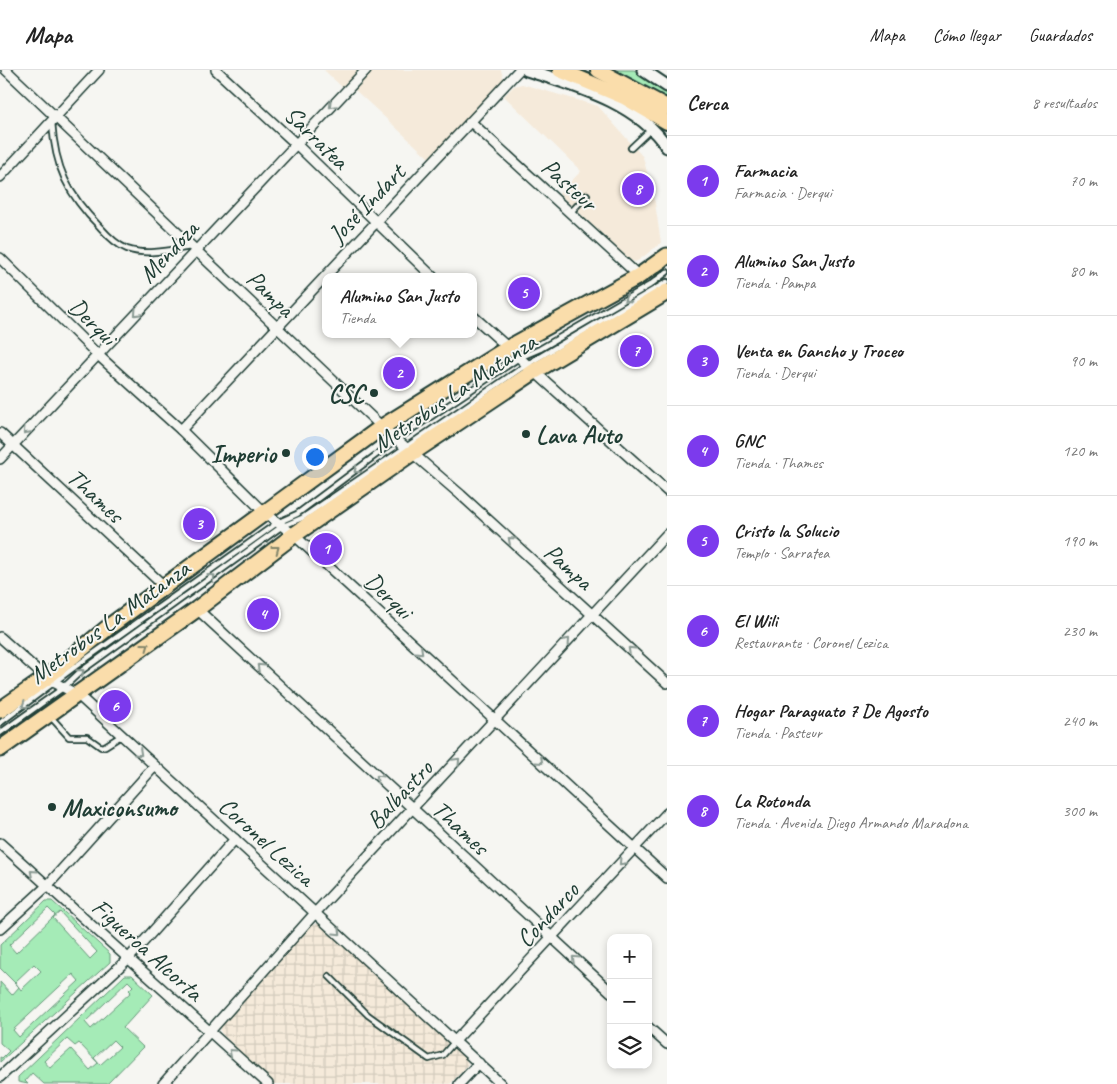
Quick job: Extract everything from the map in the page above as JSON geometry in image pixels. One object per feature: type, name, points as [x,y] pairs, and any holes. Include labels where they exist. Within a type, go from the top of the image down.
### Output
[{"type":"highway","points":[[0,749],[197,609],[408,450],[522,361],[667,256]]},
{"type":"highway","points":[[0,710],[54,683],[111,625],[382,428],[666,291]]},
{"type":"main road","points":[[560,70],[624,98],[667,122]]},
{"type":"main road","points":[[598,70],[667,107]]},
{"type":"street","name":"Pampa","points":[[6,70],[54,120],[195,248],[382,428],[592,613],[667,683]]},
{"type":"street","points":[[0,177],[99,70]]},
{"type":"street","name":"Sarratea","points":[[216,70],[295,143],[429,273]]},
{"type":"street","name":"Mendoza","points":[[0,459],[195,248],[366,70]]},
{"type":"street","name":"José Indart","points":[[328,273],[472,123],[519,70]]},
{"type":"street","points":[[527,70],[565,82],[616,104],[633,114],[651,129],[667,147]]},
{"type":"street","points":[[644,70],[667,86]]},
{"type":"street","name":"Pasteur","points":[[472,123],[639,276]]},
{"type":"street","name":"Derqui","points":[[0,258],[98,355],[180,430],[264,512],[294,535],[667,878]]},
{"type":"street","name":"José Indart","points":[[180,430],[322,279]]},
{"type":"street","points":[[477,320],[667,491]]},
{"type":"street","name":"Thames","points":[[0,433],[165,587]]},
{"type":"street","name":"Balbastro","points":[[163,1084],[316,912],[667,534]]},
{"type":"street","name":"Thames","points":[[197,609],[607,988]]},
{"type":"street","name":"Coronel Lezica","points":[[0,637],[54,683],[78,695],[154,767],[316,912],[501,1084]]},
{"type":"street","points":[[0,929],[47,886],[154,767]]},
{"type":"street","name":"Condarco","points":[[455,1041],[667,813]]},
{"type":"street","points":[[4,1084],[0,1079],[129,958],[236,839]]},
{"type":"street","name":"Figueroa Alcorta","points":[[0,843],[268,1084]]},
{"type":"street","points":[[652,1031],[667,1044]]},
{"type":"street","points":[[459,1084],[478,1063]]},
{"type":"lane","points":[[54,120],[57,158],[65,184],[78,204],[108,236],[127,249],[160,251],[195,248]]},
{"type":"lane","points":[[631,148],[651,129]]},
{"type":"lane","points":[[571,212],[587,195]]},
{"type":"lane","name":"Metrobus La Matanza","points":[[0,723],[76,666],[297,514],[396,440],[540,349],[650,286],[667,272]]},
{"type":"lane","name":"Metrobus La Matanza","points":[[0,733],[54,683],[80,672],[279,525],[302,518],[408,450]]},
{"type":"lane","points":[[49,715],[69,737],[87,737],[101,747],[121,736]]},
{"type":"lane","points":[[330,976],[368,1015],[429,1059],[443,1055],[455,1041]]},
{"type":"shaded area","points":[[324,70],[359,70],[342,87]]},
{"type":"shaded area","points":[[373,70],[501,70],[504,80],[429,158],[355,90]]},
{"type":"shaded area","points":[[522,84],[598,106],[643,157],[655,203],[661,243],[639,260],[635,262],[630,260],[559,194],[581,171],[504,96],[514,86]]},
{"type":"shaded area","points":[[320,923],[464,1057],[468,1063],[466,1067],[450,1084],[274,1084],[221,1033],[221,1025],[311,926]]},
{"type":"green space","points":[[615,70],[634,70],[667,91],[667,99]]},
{"type":"green space","points":[[46,901],[52,901],[110,954],[110,962],[0,1062],[0,1057],[2,1058],[9,1051],[0,1043],[0,982],[12,995],[19,987],[21,990],[41,971],[34,964],[15,982],[18,986],[0,968],[0,945]],"holes":[[[48,908],[55,915],[16,953],[9,945]],[[60,912],[97,952],[90,959],[53,918]],[[73,974],[79,981],[19,1037],[13,1030]]]},
{"type":"green space","points":[[125,975],[132,975],[153,995],[123,1028],[143,1047],[107,1084],[44,1084],[32,1073],[25,1081],[28,1084],[18,1082],[18,1077]],"holes":[[[128,981],[133,986],[129,990],[131,992],[91,1029],[85,1022]],[[67,1039],[75,1046],[79,1043],[98,1063],[90,1070],[71,1049],[50,1068],[44,1061]],[[113,1040],[120,1047],[100,1065],[94,1058]]]},
{"type":"place","name":"La Rotonda","points":[[638,189]]},
{"type":"place","name":"Cristo la Solucio","points":[[524,293]]},
{"type":"place","name":"Hogar Paraguato 7 De Agosto","points":[[636,351]]},
{"type":"place","name":"Alumino San Justo","points":[[399,373]]},
{"type":"place","name":"CSC","points":[[374,393]]},
{"type":"place","name":"Lava Auto","points":[[526,434]]},
{"type":"place","name":"Imperio","points":[[286,453]]},
{"type":"place","name":"Venta en Gancho y Troceo","points":[[199,524]]},
{"type":"place","name":"Farmacia","points":[[326,549]]},
{"type":"place","name":"GNC","points":[[263,614]]},
{"type":"place","name":"El Wili","points":[[115,706]]},
{"type":"place","name":"Maxiconsumo","points":[[52,807]]}]
